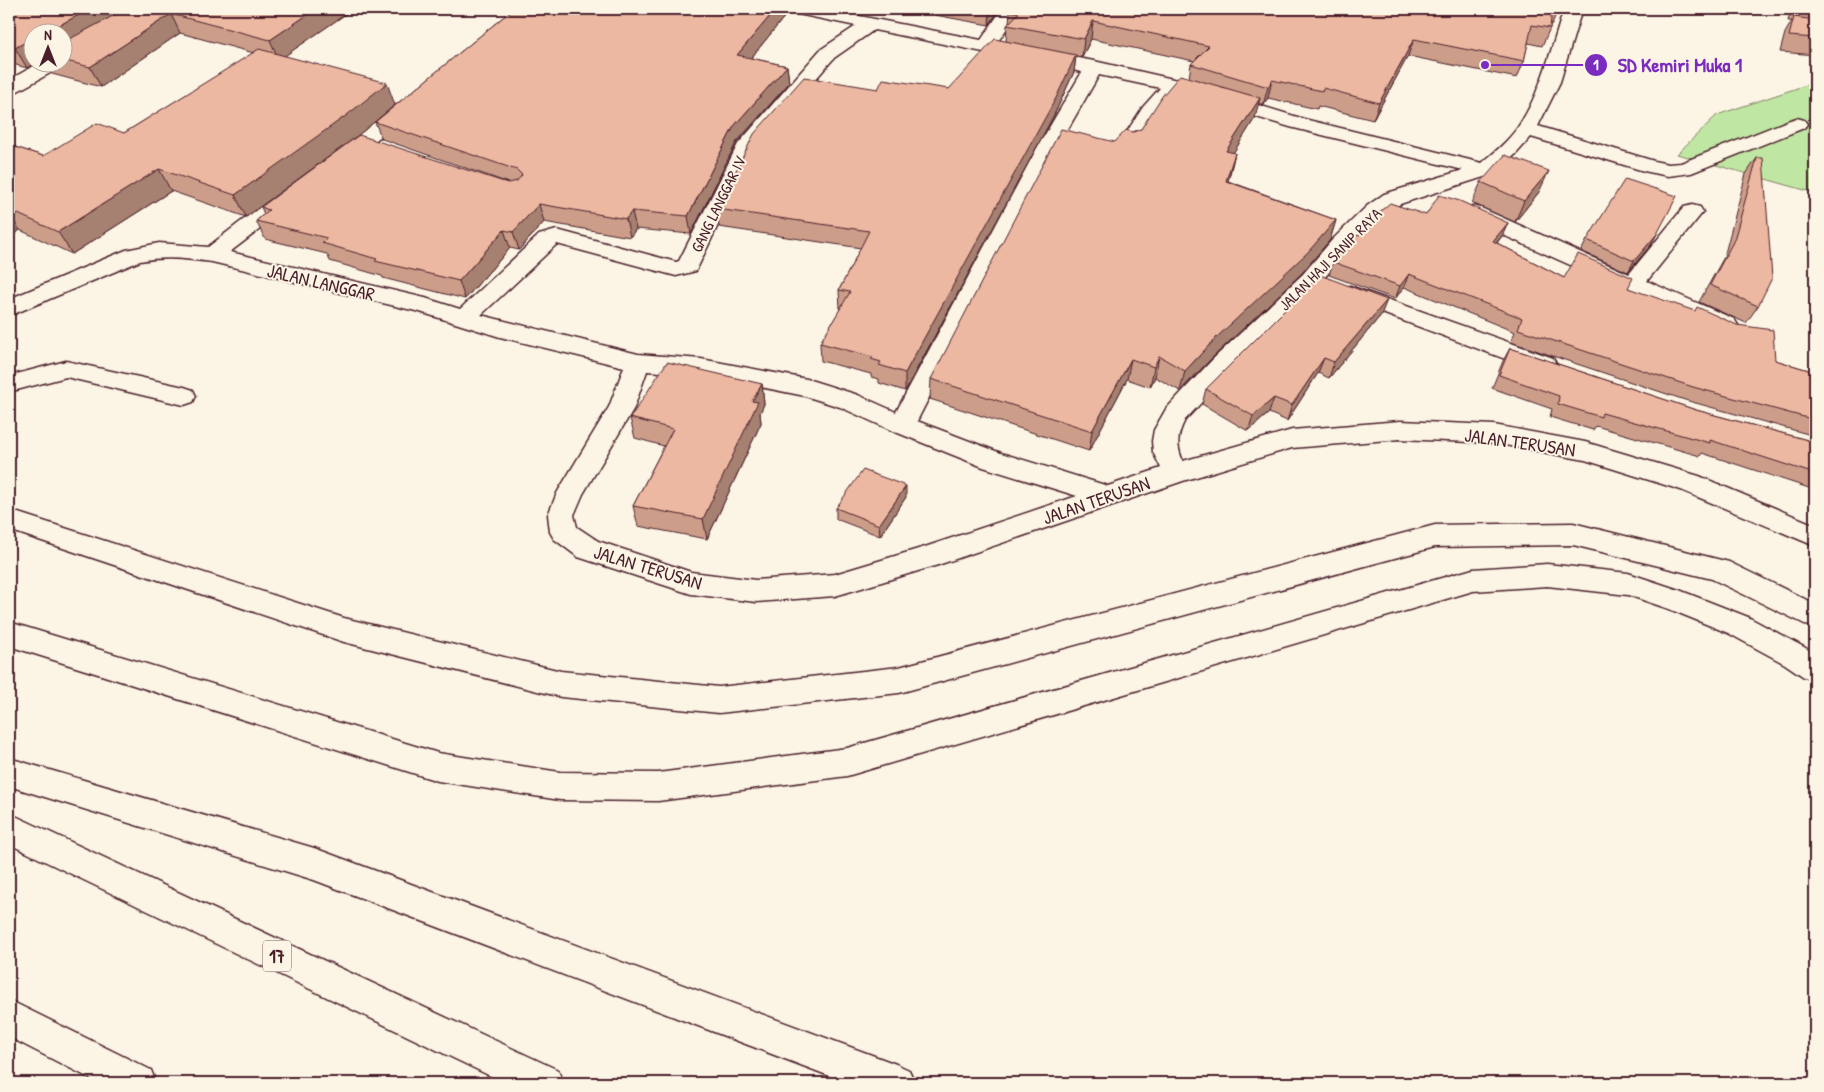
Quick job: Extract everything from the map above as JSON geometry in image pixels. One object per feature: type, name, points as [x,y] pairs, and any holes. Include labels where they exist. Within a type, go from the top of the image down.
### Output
[{"type":"main road","points":[[799,9],[862,18],[1173,85],[1297,123],[1486,170]]},
{"type":"main road","points":[[986,46],[1011,9]]},
{"type":"main road","name":"JALAN HAJI SANIP RAYA","points":[[1176,473],[1166,452],[1165,441],[1167,430],[1176,415],[1221,366],[1311,279],[1340,245],[1375,211],[1392,199],[1419,189],[1486,170],[1509,150],[1527,129],[1550,82],[1573,9]]},
{"type":"main road","name":"GANG LANGGAR IV","points":[[464,318],[547,240],[556,237],[676,269],[688,266],[745,148],[827,54],[862,18]]},
{"type":"main road","points":[[902,425],[1048,148],[1094,67]]},
{"type":"main road","points":[[9,88],[39,72]]},
{"type":"main road","points":[[1129,144],[1150,111],[1173,85]]},
{"type":"main road","points":[[324,170],[372,145],[425,93]]},
{"type":"main road","points":[[1527,129],[1651,167],[1668,170],[1684,169],[1797,124]]},
{"type":"main road","points":[[212,256],[301,186]]},
{"type":"main road","points":[[1419,189],[1737,330]]},
{"type":"main road","points":[[1633,284],[1692,212]]},
{"type":"main road","name":"JALAN LANGGAR","points":[[9,308],[134,255],[159,250],[212,256],[425,306],[500,328],[638,362],[702,367],[758,376],[807,388],[849,401],[902,425],[992,460],[1108,496]]},
{"type":"main road","points":[[1311,279],[1561,369]]},
{"type":"main road","name":"JALAN TERUSAN","points":[[638,362],[620,408],[570,493],[560,515],[564,532],[588,549],[691,583],[756,591],[836,585],[928,557],[1176,473],[1292,439],[1400,430],[1494,434],[1585,451],[1690,483],[1815,536]]},
{"type":"main road","points":[[9,384],[66,369],[184,396]]},
{"type":"main road","points":[[9,520],[344,630],[561,684],[719,700],[899,680],[1435,536],[1573,534],[1720,570],[1815,617]]},
{"type":"main road","points":[[9,634],[438,767],[570,786],[658,787],[847,762],[1473,580],[1547,575],[1628,584],[1680,601],[1738,625],[1795,655],[1815,668]]},
{"type":"main road","points":[[9,772],[314,864],[896,1083]]},
{"type":"main road","name":"17","points":[[9,828],[545,1083]]},
{"type":"main road","points":[[9,1018],[138,1083]]},
{"type":"green space","points":[[1815,82],[1815,193],[1677,154],[1717,115]]},
{"type":"building","points":[[9,9],[90,9],[65,22],[22,22],[22,44],[15,48],[9,46]]},
{"type":"building","points":[[126,9],[316,9],[270,40],[171,14],[90,67],[72,62],[72,38]]},
{"type":"building","points":[[513,9],[776,9],[737,55],[787,66],[734,126],[688,216],[632,211],[626,219],[539,204],[513,232],[504,230],[459,281],[375,261],[377,259],[322,243],[327,238],[256,221],[269,210],[261,207],[359,135],[501,181],[509,183],[517,181],[522,175],[517,170],[375,122]]},
{"type":"building","points":[[1012,9],[1552,9],[1550,28],[1532,25],[1524,61],[1414,39],[1379,103],[1323,88],[1322,91],[1272,80],[1268,87],[1191,64],[1209,46],[1093,21],[1084,39],[1007,25],[1019,13],[1010,11]]},
{"type":"building","points":[[1794,17],[1815,20],[1815,38],[1789,36]]},
{"type":"building","points":[[995,39],[1076,55],[1056,98],[905,373],[879,365],[881,362],[871,359],[873,357],[820,343],[850,292],[839,290],[869,231],[717,209],[754,134],[804,77],[878,89],[883,79],[949,89]]},
{"type":"building","points":[[259,49],[387,83],[347,115],[235,195],[159,169],[58,232],[9,210],[9,145],[43,156],[97,123],[124,133]]},
{"type":"building","points":[[1180,75],[1260,98],[1226,151],[1235,153],[1226,181],[1336,220],[1308,252],[1216,338],[1185,371],[1159,356],[1154,367],[1131,359],[1092,431],[931,379],[1061,129],[1115,142],[1126,130],[1133,132],[1141,129],[1163,95]]},
{"type":"building","points":[[1505,155],[1549,171],[1524,201],[1481,182]]},
{"type":"building","points":[[1757,158],[1763,158],[1772,278],[1758,306],[1710,285],[1734,240]]},
{"type":"building","points":[[1625,179],[1677,196],[1657,234],[1634,261],[1587,240]]},
{"type":"building","points":[[1439,195],[1460,201],[1508,223],[1493,241],[1564,278],[1578,254],[1633,278],[1628,288],[1695,311],[1697,307],[1737,325],[1773,330],[1775,360],[1815,372],[1815,420],[1693,387],[1518,329],[1522,318],[1409,274],[1400,286],[1333,262],[1356,235],[1359,236],[1369,221],[1390,203],[1426,215]]},
{"type":"building","points":[[1320,275],[1387,300],[1334,362],[1324,358],[1292,405],[1274,398],[1253,416],[1206,389]]},
{"type":"building","points":[[1510,348],[1696,410],[1815,442],[1815,474],[1710,440],[1710,443],[1602,413],[1601,417],[1558,404],[1559,396],[1499,375]]},
{"type":"building","points":[[667,362],[762,384],[752,401],[758,402],[703,519],[633,506],[673,429],[630,418]]},
{"type":"building","points":[[863,470],[906,486],[879,525],[836,508]]},
{"type":"place","name":"SD Kemiri Muka 1","points":[[1485,65]]}]
